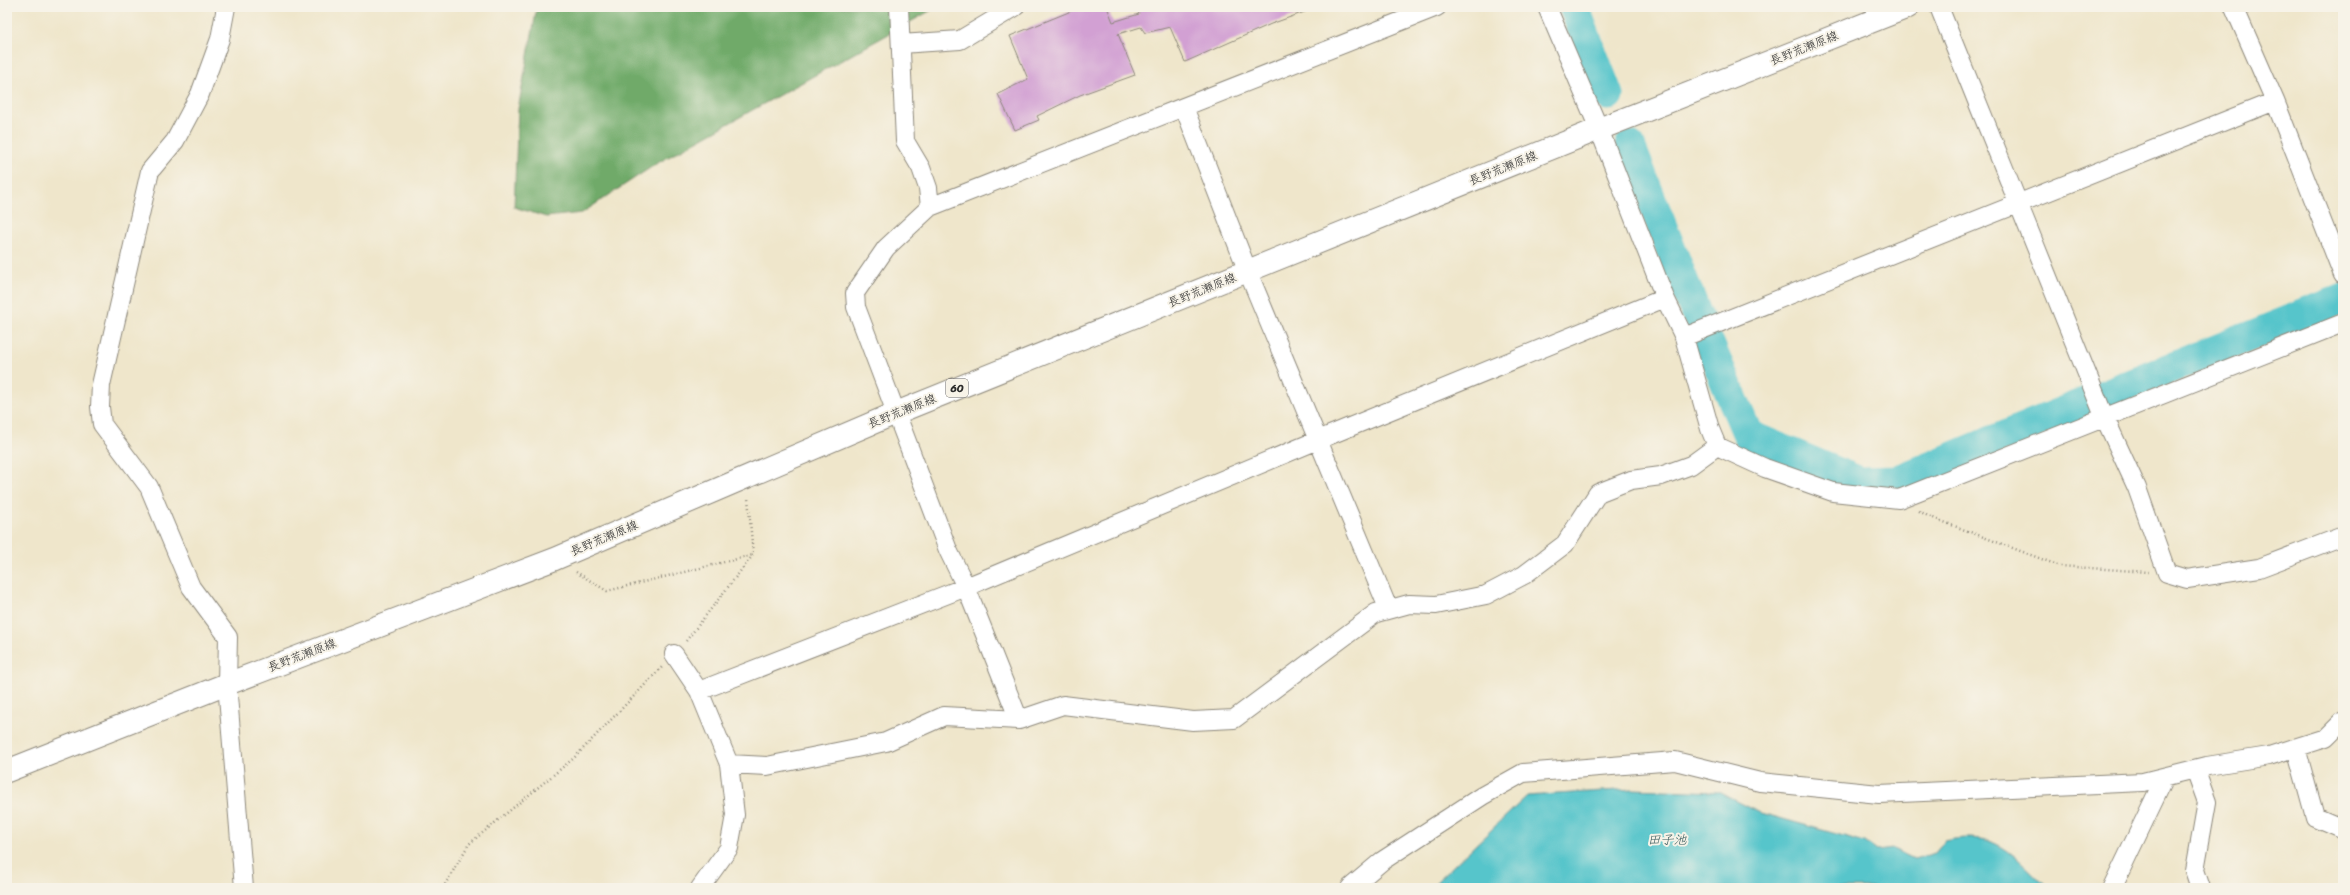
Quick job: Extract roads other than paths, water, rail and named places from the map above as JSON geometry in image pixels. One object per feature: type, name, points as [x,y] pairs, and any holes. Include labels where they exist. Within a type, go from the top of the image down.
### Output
[{"type":"main road","name":"長野荒瀬原線","points":[[7,771],[227,684],[555,559],[896,413],[1599,129],[1908,7]]},
{"type":"street","points":[[226,7],[220,38],[200,94],[175,141],[150,172],[101,385],[100,407],[102,424],[149,487],[191,587],[228,637],[227,684],[244,888]]},
{"type":"street","points":[[899,7],[905,140],[926,181],[930,207]]},
{"type":"street","points":[[901,44],[960,40],[1015,7]]},
{"type":"street","points":[[1019,720],[966,587],[948,550],[856,307],[855,293],[886,248],[930,207],[1437,7]]},
{"type":"street","points":[[1547,7],[1599,129],[1666,298],[1689,335],[1710,429],[1717,446],[1765,468],[1833,492],[1899,499],[2103,412],[2343,323]]},
{"type":"street","points":[[1939,7],[2103,412],[2137,488],[2167,573],[2187,578],[2259,568],[2343,536]]},
{"type":"street","points":[[2234,7],[2275,101],[2342,272]]},
{"type":"street","points":[[1689,335],[2275,101]]},
{"type":"street","points":[[1184,107],[1248,272],[1388,608]]},
{"type":"street","points":[[699,691],[966,587],[1318,440],[1666,298]]},
{"type":"street","points":[[729,764],[767,766],[886,742],[944,716],[1019,720],[1063,705],[1192,720],[1234,719],[1376,613],[1388,608],[1409,604],[1436,606],[1486,595],[1524,575],[1565,544],[1598,493],[1631,480],[1662,476],[1691,465],[1717,446]]},
{"type":"street","points":[[674,654],[699,691],[729,764],[734,815],[729,848],[700,888]]},
{"type":"street","points":[[1350,888],[1382,861],[1482,796],[1523,773],[1675,760],[1760,782],[1879,794],[2143,782],[2195,769],[2269,756],[2296,748],[2326,738],[2343,721]]},
{"type":"street","points":[[2296,748],[2315,817],[2343,829]]},
{"type":"street","points":[[2195,769],[2207,802],[2195,870],[2201,888]]},
{"type":"street","points":[[2112,888],[2165,777]]},
{"type":"water","name":"田子池","points":[[1633,789],[1719,792],[1758,812],[1865,842],[1877,851],[1893,849],[1914,859],[1935,853],[1945,841],[1963,838],[1991,842],[2014,855],[2048,888],[1430,888],[1527,796]]},
{"type":"waterway","points":[[1574,7],[1608,95]]},
{"type":"waterway","points":[[1630,146],[1696,313],[1748,435],[1860,482],[1896,481],[2086,402],[2343,299]]}]
